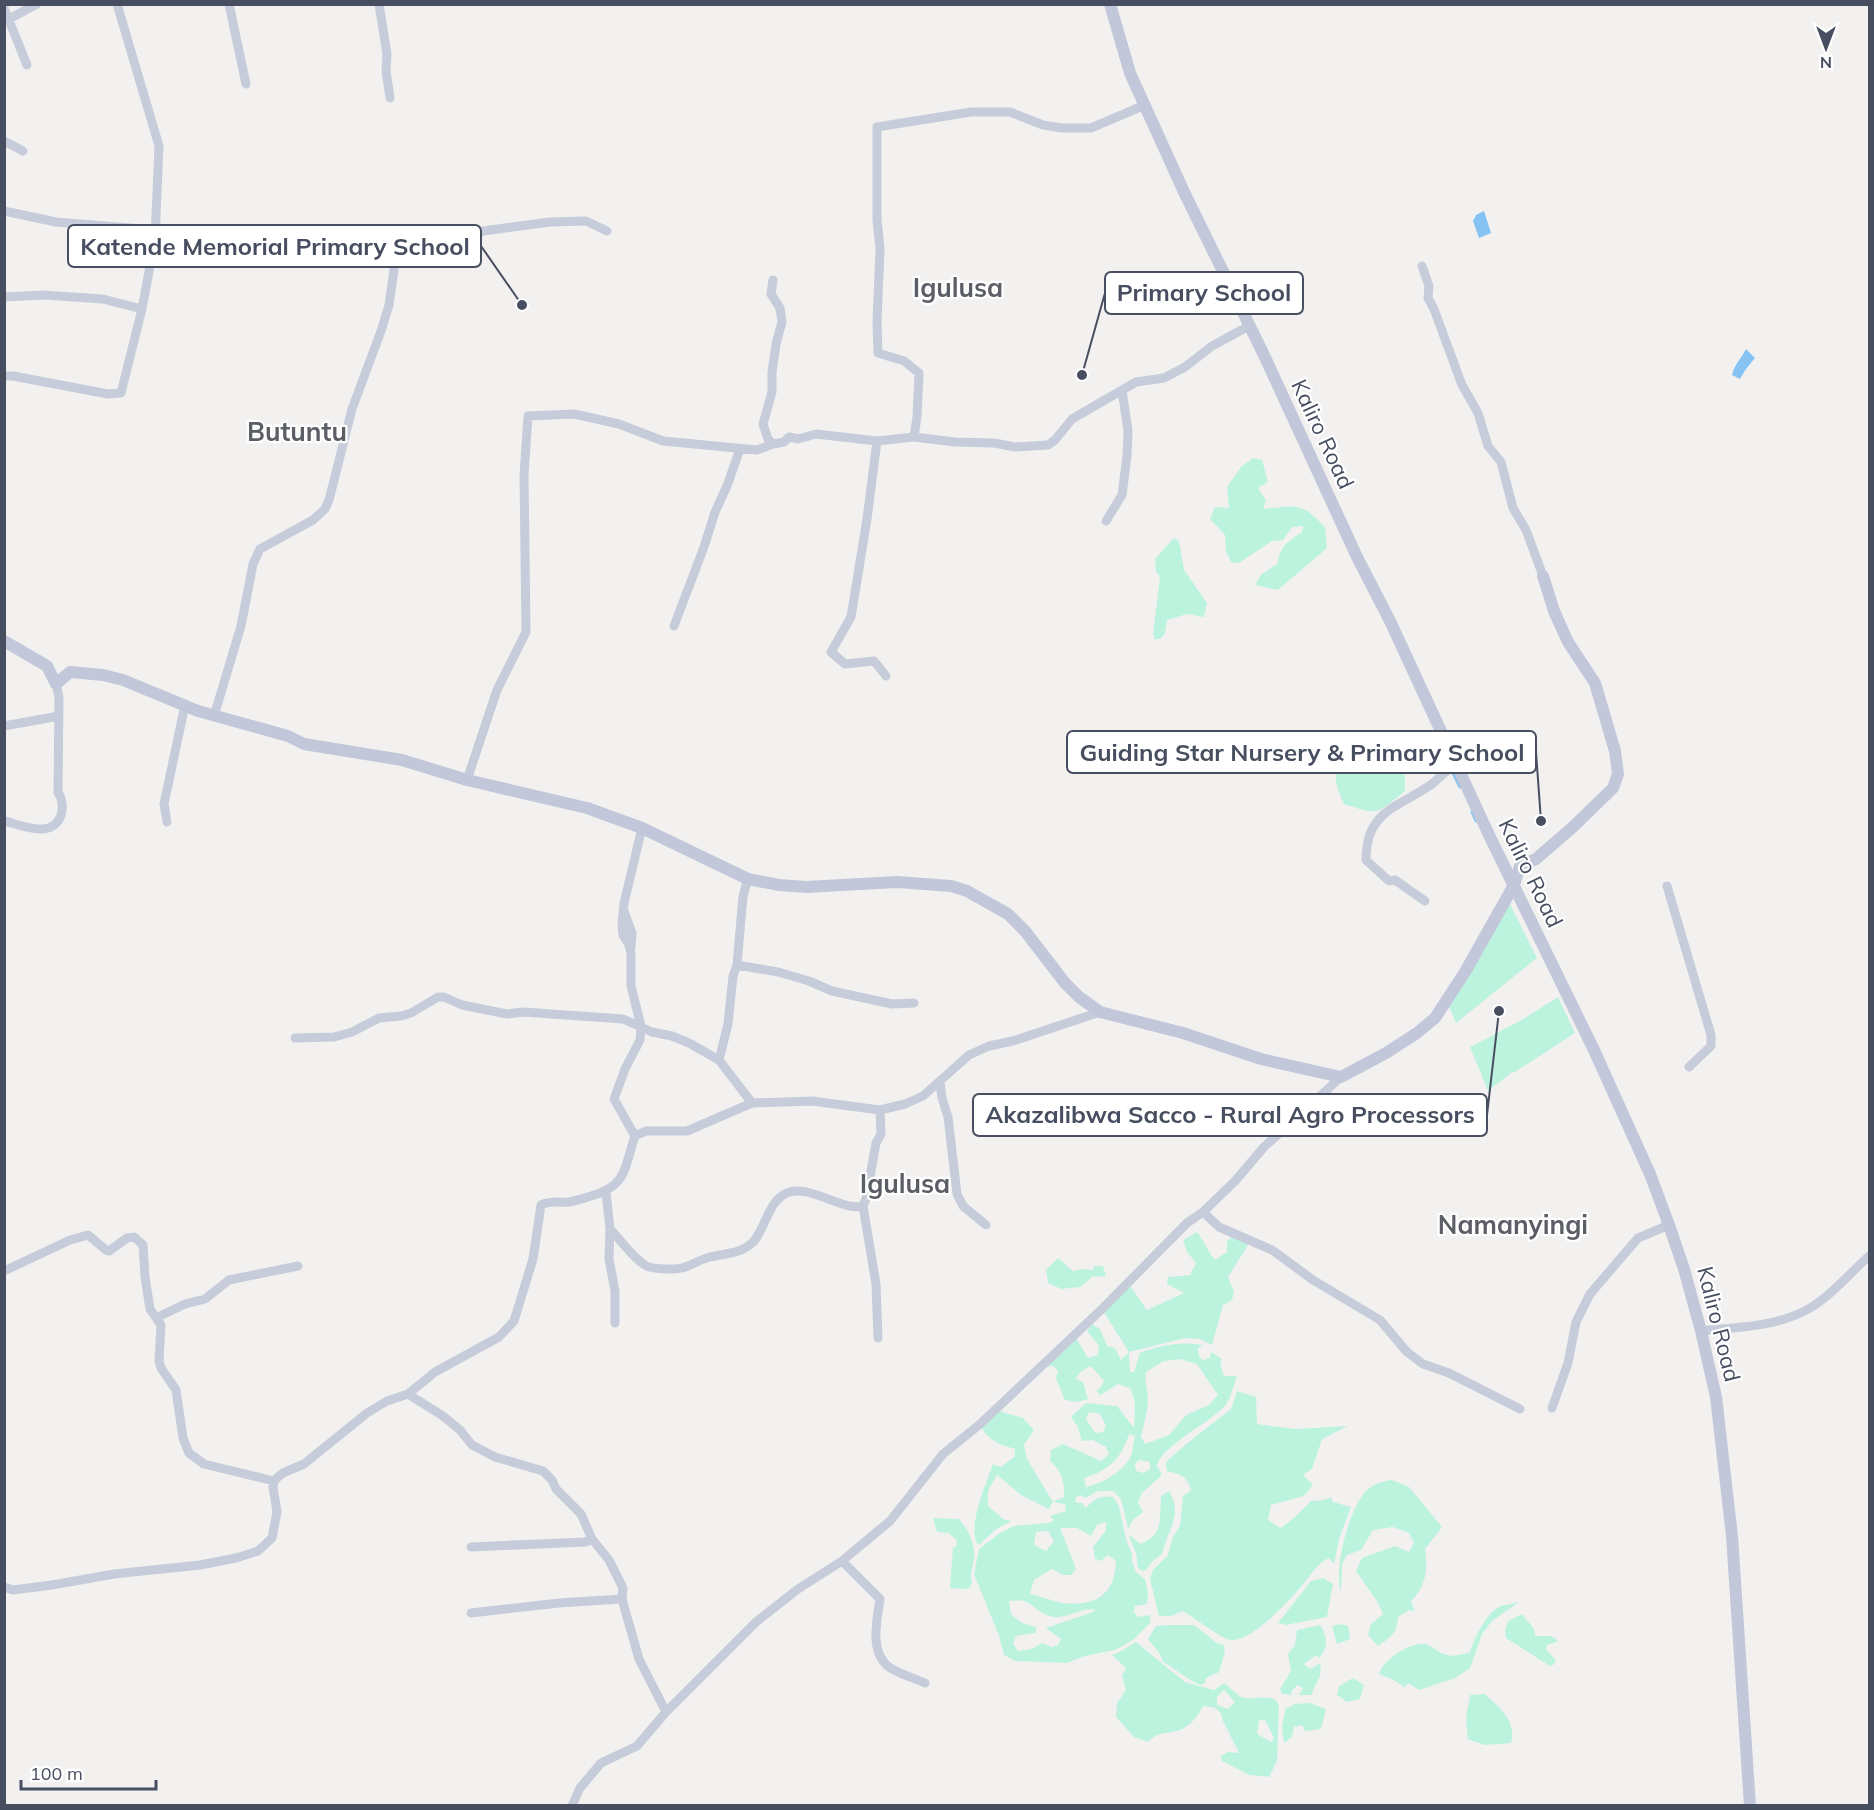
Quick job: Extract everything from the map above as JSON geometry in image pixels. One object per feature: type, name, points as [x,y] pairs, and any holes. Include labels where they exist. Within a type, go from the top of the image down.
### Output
[{"type":"street","points":[[9,20],[36,4]]},
{"type":"street","points":[[4,376],[108,394],[121,393],[142,309],[155,239],[159,146],[117,4]]},
{"type":"street","points":[[229,4],[246,84]]},
{"type":"street","points":[[379,4],[387,54],[386,71],[390,98]]},
{"type":"street","name":"Kaliro Road","points":[[1110,4],[1130,73],[1184,192],[1594,1050],[1650,1174],[1669,1225],[1701,1331],[1716,1397],[1732,1536],[1750,1806]]},
{"type":"street","points":[[4,8],[27,65]]},
{"type":"street","points":[[914,437],[919,373],[904,361],[878,353],[880,249],[877,220],[877,127],[971,112],[1010,112],[1043,125],[1062,128],[1091,128],[1145,105]]},
{"type":"street","points":[[4,141],[23,151]]},
{"type":"street","points":[[4,211],[56,222],[154,230]]},
{"type":"street","points":[[285,241],[303,242],[342,255],[375,253],[416,260],[449,250],[483,231],[549,222],[586,221],[607,231]]},
{"type":"street","points":[[214,716],[241,626],[253,564],[260,549],[314,520],[325,509],[329,500],[352,409],[386,314],[396,256]]},
{"type":"street","points":[[572,1806],[580,1788],[601,1763],[637,1746],[666,1712],[756,1622],[798,1589],[842,1561],[890,1521],[943,1454],[979,1425],[1187,1223],[1203,1212],[1236,1180],[1264,1147],[1341,1077],[1386,1053],[1428,1025],[1442,1009],[1465,972],[1514,885],[1520,866],[1536,859],[1575,826],[1613,788],[1618,774],[1615,751],[1595,683],[1568,642],[1554,611],[1526,530],[1513,508],[1501,462],[1488,446],[1478,413],[1462,385],[1428,298],[1428,286],[1422,266]]},
{"type":"street","points":[[773,280],[771,294],[780,308],[782,322],[772,372],[772,392],[763,424],[768,439],[773,444]]},
{"type":"street","points":[[4,297],[103,299],[142,309]]},
{"type":"street","points":[[467,780],[497,690],[526,632],[524,475],[528,416],[574,414],[619,424],[663,441],[704,443],[757,450],[784,442],[789,437],[798,439],[816,434],[877,441],[914,437],[955,442],[994,443],[1015,447],[1048,445],[1072,419],[1136,382],[1164,378],[1185,367],[1217,344],[1249,326]]},
{"type":"street","points":[[1106,521],[1122,495],[1127,456],[1128,431],[1122,390]]},
{"type":"street","points":[[877,441],[851,617],[831,652],[845,664],[874,661],[886,676]]},
{"type":"street","points":[[674,626],[740,449]]},
{"type":"street","points":[[4,642],[47,666],[123,680],[214,716],[288,735],[304,744],[402,760],[467,780],[587,808],[642,828],[748,879],[778,885],[806,887],[897,882],[951,886],[967,891],[1008,914],[1025,931],[1065,983],[1079,997],[1100,1012],[1212,1041],[1261,1059],[1341,1077]]},
{"type":"street","points":[[4,822],[44,829],[60,818],[63,810],[63,800],[58,792],[59,697],[56,684],[47,666]]},
{"type":"street","points":[[56,684],[70,672]]},
{"type":"street","points":[[167,822],[164,804],[186,705]]},
{"type":"street","points":[[4,726],[59,716]]},
{"type":"street","points":[[1425,900],[1395,880],[1389,881],[1374,868],[1366,860],[1366,844],[1376,820],[1431,784],[1457,763]]},
{"type":"street","points":[[635,1136],[614,1099],[625,1069],[640,1040],[641,1026],[631,986],[631,953],[623,935],[623,909],[642,828]]},
{"type":"street","points":[[719,1060],[728,1024],[733,976],[737,965],[743,896],[748,879]]},
{"type":"street","points":[[1667,886],[1711,1035],[1711,1046],[1689,1067]]},
{"type":"street","points":[[737,965],[778,972],[832,991],[892,1004],[914,1003]]},
{"type":"street","points":[[295,1038],[334,1037],[352,1032],[379,1018],[401,1016],[438,997],[444,997],[462,1005],[507,1014],[523,1012],[623,1019],[652,1032],[672,1036],[689,1043],[719,1060],[752,1103]]},
{"type":"street","points":[[4,1587],[13,1590],[114,1574],[200,1565],[258,1551],[272,1538],[277,1512],[274,1481],[283,1473],[304,1464],[367,1413],[387,1401],[408,1394],[435,1372],[499,1337],[514,1321],[532,1259],[541,1205],[569,1202],[606,1192],[614,1187],[623,1172],[635,1136],[646,1131],[687,1131],[752,1103],[812,1101],[880,1110],[905,1104],[923,1096],[969,1055],[989,1046],[1013,1041],[1100,1012]]},
{"type":"street","points":[[940,1082],[948,1117],[957,1194],[963,1206],[986,1225]]},
{"type":"street","points":[[878,1338],[876,1284],[863,1206],[876,1143],[881,1134],[880,1110]]},
{"type":"street","points":[[606,1192],[610,1229],[609,1259],[615,1291],[615,1323]]},
{"type":"street","points":[[610,1229],[639,1260],[649,1267],[680,1268],[706,1258],[741,1252],[761,1232],[773,1206],[784,1194],[816,1193],[855,1208],[863,1206]]},
{"type":"street","points":[[1203,1212],[1220,1227],[1272,1250],[1313,1280],[1380,1320],[1407,1352],[1423,1364],[1449,1373],[1520,1409]]},
{"type":"street","points":[[1552,1408],[1568,1362],[1576,1322],[1590,1294],[1638,1238],[1669,1225]]},
{"type":"street","points":[[4,1271],[70,1240],[88,1235],[106,1251],[127,1238],[134,1237],[142,1245],[150,1309],[158,1317],[161,1325],[159,1361],[176,1390],[183,1438],[189,1453],[204,1464],[274,1481]]},
{"type":"street","points":[[1701,1331],[1782,1320],[1810,1307],[1848,1278],[1869,1255]]},
{"type":"street","points":[[1860,1264],[1869,1270]]},
{"type":"street","points":[[158,1317],[185,1304],[205,1299],[230,1280],[298,1266]]},
{"type":"street","points":[[408,1394],[443,1416],[460,1430],[472,1445],[495,1457],[543,1471],[552,1480],[556,1490],[581,1514],[592,1539],[609,1560],[623,1588],[622,1599],[639,1659],[666,1712]]},
{"type":"street","points":[[471,1547],[585,1542],[592,1539]]},
{"type":"street","points":[[842,1561],[880,1599],[876,1628],[877,1652],[888,1667],[925,1683]]},
{"type":"street","points":[[471,1613],[559,1603],[622,1599]]},
{"type":"green space","points":[[1253,458],[1262,460],[1268,482],[1258,488],[1266,500],[1263,509],[1297,507],[1310,513],[1325,527],[1327,548],[1278,590],[1255,585],[1261,575],[1278,563],[1283,548],[1302,532],[1303,526],[1292,527],[1283,540],[1272,541],[1239,563],[1231,562],[1226,551],[1225,535],[1210,519],[1215,507],[1229,508],[1227,487],[1241,467]]},
{"type":"green space","points":[[1174,538],[1179,541],[1184,570],[1207,603],[1204,617],[1187,614],[1167,620],[1165,633],[1160,639],[1155,639],[1153,634],[1160,577],[1156,572],[1155,559]]},
{"type":"green space","points":[[1359,756],[1370,765],[1392,765],[1405,775],[1405,791],[1377,811],[1344,804],[1339,792],[1336,782],[1341,760]]},
{"type":"green space","points":[[1508,900],[1537,958],[1456,1023],[1447,1002]]},
{"type":"green space","points":[[1558,997],[1575,1033],[1511,1073],[1488,1091],[1470,1047],[1520,1021]]},
{"type":"green space","points":[[1197,1232],[1215,1260],[1227,1252],[1227,1241],[1234,1235],[1242,1236],[1248,1245],[1228,1277],[1234,1292],[1232,1300],[1223,1305],[1212,1345],[1199,1339],[1185,1338],[1129,1352],[1103,1311],[1129,1284],[1147,1310],[1184,1293],[1167,1284],[1168,1277],[1190,1275],[1196,1263],[1187,1252],[1183,1240]]},
{"type":"green space","points":[[1058,1258],[1073,1271],[1093,1270],[1094,1266],[1103,1266],[1106,1276],[1092,1277],[1080,1287],[1061,1289],[1048,1283],[1046,1270]]},
{"type":"green space","points":[[1092,1324],[1100,1329],[1107,1346],[1115,1348],[1121,1360],[1129,1352],[1130,1372],[1134,1372],[1140,1353],[1163,1346],[1196,1344],[1203,1346],[1198,1348],[1199,1356],[1203,1360],[1210,1358],[1211,1352],[1222,1359],[1220,1363],[1224,1376],[1237,1376],[1224,1407],[1160,1458],[1157,1466],[1162,1475],[1141,1494],[1138,1503],[1143,1512],[1133,1520],[1128,1529],[1121,1499],[1113,1491],[1098,1491],[1085,1498],[1081,1495],[1076,1497],[1075,1501],[1082,1503],[1086,1508],[1095,1500],[1105,1496],[1113,1497],[1119,1506],[1126,1539],[1132,1554],[1132,1562],[1136,1572],[1145,1579],[1148,1593],[1147,1604],[1135,1606],[1134,1612],[1138,1617],[1149,1615],[1151,1622],[1133,1640],[1115,1650],[1085,1656],[1067,1663],[1015,1661],[1004,1655],[999,1636],[974,1574],[979,1549],[1000,1533],[1014,1526],[1054,1521],[1050,1516],[1066,1511],[1065,1504],[1053,1502],[1064,1497],[1064,1491],[1062,1477],[1050,1461],[1051,1450],[1063,1444],[1101,1461],[1109,1454],[1106,1447],[1093,1440],[1082,1441],[1078,1427],[1071,1417],[1086,1403],[1117,1406],[1134,1428],[1135,1403],[1131,1389],[1118,1384],[1100,1395],[1096,1390],[1104,1381],[1091,1366],[1075,1379],[1083,1382],[1088,1399],[1077,1402],[1065,1400],[1056,1379],[1058,1371],[1053,1366],[1044,1367],[1075,1336],[1088,1358],[1098,1355],[1099,1346],[1087,1331]],"holes":[[[1180,1359],[1197,1364],[1218,1395],[1209,1405],[1186,1415],[1169,1435],[1145,1444],[1141,1436],[1148,1401],[1146,1372],[1164,1361]],[[1089,1412],[1100,1414],[1106,1426],[1103,1432],[1095,1433],[1086,1419]],[[1129,1434],[1135,1436],[1130,1459],[1124,1466],[1110,1477],[1086,1487],[1084,1478],[1107,1467],[1122,1450]],[[1139,1460],[1150,1462],[1150,1469],[1144,1473],[1136,1471],[1135,1464]],[[1106,1522],[1106,1530],[1093,1547],[1095,1559],[1101,1561],[1108,1555],[1116,1561],[1112,1582],[1101,1596],[1084,1603],[1074,1604],[1030,1594],[1034,1580],[1052,1569],[1063,1575],[1071,1575],[1076,1569],[1060,1528],[1077,1528],[1091,1536],[1097,1525]],[[1048,1531],[1054,1541],[1046,1551],[1034,1545],[1036,1532]],[[1009,1601],[1024,1601],[1053,1617],[1096,1610],[1046,1628],[1061,1639],[1058,1645],[1052,1647],[1042,1643],[1032,1649],[1018,1651],[1013,1643],[1016,1636],[1036,1633],[1036,1627],[1022,1623],[1011,1614]]]},
{"type":"green space","points":[[1237,1391],[1256,1397],[1257,1424],[1296,1429],[1348,1426],[1322,1439],[1312,1469],[1303,1475],[1313,1485],[1304,1496],[1271,1505],[1268,1520],[1280,1528],[1283,1527],[1311,1501],[1331,1497],[1333,1502],[1351,1507],[1339,1539],[1334,1564],[1329,1558],[1324,1561],[1287,1603],[1259,1628],[1239,1639],[1231,1640],[1214,1632],[1183,1611],[1171,1616],[1159,1616],[1150,1579],[1153,1570],[1168,1555],[1173,1537],[1180,1526],[1183,1496],[1191,1490],[1182,1476],[1167,1471],[1166,1462],[1231,1409]]},
{"type":"green space","points":[[995,1410],[1023,1418],[1034,1430],[1024,1445],[1027,1459],[1053,1502],[1049,1509],[1021,1495],[997,1475],[988,1491],[988,1506],[1003,1519],[1011,1521],[995,1530],[979,1545],[974,1529],[982,1494],[993,1464],[1001,1467],[1015,1456],[1015,1449],[994,1441],[980,1424]]},
{"type":"green space","points":[[1392,1480],[1409,1487],[1442,1527],[1425,1549],[1425,1577],[1420,1590],[1411,1602],[1415,1611],[1409,1610],[1398,1617],[1397,1627],[1378,1646],[1368,1635],[1371,1624],[1383,1614],[1377,1601],[1356,1571],[1362,1558],[1395,1546],[1409,1552],[1414,1543],[1409,1533],[1393,1527],[1373,1530],[1361,1550],[1347,1555],[1342,1564],[1341,1592],[1339,1569],[1344,1540],[1360,1500],[1372,1486]]},
{"type":"green space","points":[[1169,1491],[1175,1507],[1173,1522],[1162,1554],[1146,1570],[1142,1571],[1138,1568],[1136,1553],[1128,1534],[1140,1544],[1154,1535],[1159,1524],[1161,1496]]},
{"type":"green space","points":[[933,1518],[959,1519],[973,1543],[972,1584],[968,1589],[950,1588],[953,1547],[956,1547],[957,1541],[949,1533],[937,1532]]},
{"type":"green space","points":[[1323,1578],[1333,1584],[1327,1617],[1286,1625],[1278,1623],[1311,1581]]},
{"type":"green space","points":[[1519,1602],[1492,1621],[1482,1634],[1470,1668],[1455,1678],[1419,1690],[1408,1683],[1405,1688],[1394,1680],[1379,1674],[1391,1658],[1419,1644],[1450,1655],[1470,1652],[1490,1614],[1501,1606]]},
{"type":"green space","points":[[1522,1614],[1534,1629],[1535,1636],[1551,1636],[1559,1641],[1547,1645],[1546,1650],[1555,1659],[1555,1664],[1550,1666],[1506,1638],[1505,1631],[1508,1621]]},
{"type":"green space","points":[[1339,1624],[1348,1626],[1350,1639],[1337,1644],[1332,1626]]},
{"type":"green space","points":[[1194,1625],[1217,1643],[1224,1645],[1225,1652],[1219,1672],[1206,1678],[1205,1683],[1200,1685],[1163,1662],[1160,1654],[1148,1639],[1156,1626]]},
{"type":"green space","points":[[1320,1625],[1325,1637],[1325,1649],[1320,1657],[1315,1656],[1304,1664],[1310,1669],[1321,1663],[1320,1676],[1311,1695],[1299,1695],[1303,1688],[1297,1685],[1291,1695],[1282,1694],[1280,1689],[1291,1671],[1288,1654],[1295,1645],[1297,1630]]},
{"type":"green space","points":[[1136,1642],[1185,1682],[1214,1690],[1224,1683],[1242,1697],[1276,1700],[1279,1706],[1277,1761],[1269,1777],[1249,1775],[1222,1761],[1221,1756],[1228,1752],[1239,1753],[1222,1715],[1216,1708],[1203,1706],[1187,1726],[1158,1735],[1148,1742],[1134,1737],[1116,1717],[1117,1703],[1126,1690],[1122,1676],[1126,1668],[1112,1655]],"holes":[[[1224,1690],[1235,1702],[1228,1709],[1217,1705],[1217,1697]],[[1259,1720],[1265,1720],[1274,1738],[1272,1742],[1257,1734]]]},
{"type":"green space","points":[[1353,1678],[1364,1685],[1360,1699],[1347,1702],[1337,1695],[1339,1686]]},
{"type":"green space","points":[[1485,1694],[1506,1715],[1512,1728],[1511,1743],[1484,1745],[1468,1739],[1466,1718],[1470,1695]]},
{"type":"green space","points":[[1310,1703],[1326,1709],[1321,1729],[1305,1731],[1302,1725],[1294,1727],[1292,1737],[1284,1743],[1282,1728],[1285,1709],[1295,1704]]},
{"type":"water","points":[[1484,211],[1491,233],[1479,238],[1473,221],[1476,215]]},
{"type":"water","points":[[1746,349],[1755,358],[1740,379],[1732,375]]},
{"type":"waterway","points":[[1440,748],[1446,760]]},
{"type":"waterway","points":[[1451,769],[1460,787]]},
{"type":"waterway","points":[[1472,812],[1476,821]]},
{"type":"place","name":"Katende Memorial Primary School","points":[[522,305]]},
{"type":"place","name":"Primary School","points":[[1082,375]]},
{"type":"place","name":"Guiding Star Nursery & Primary School","points":[[1541,821]]},
{"type":"place","name":"Akazalibwa Sacco - Rural Agro Processors","points":[[1499,1011]]},
{"type":"district","name":"Igulusa","points":[[958,288]]},
{"type":"district","name":"Butuntu","points":[[297,432]]},
{"type":"district","name":"Igulusa","points":[[905,1184]]},
{"type":"district","name":"Namanyingi","points":[[1513,1225]]}]
